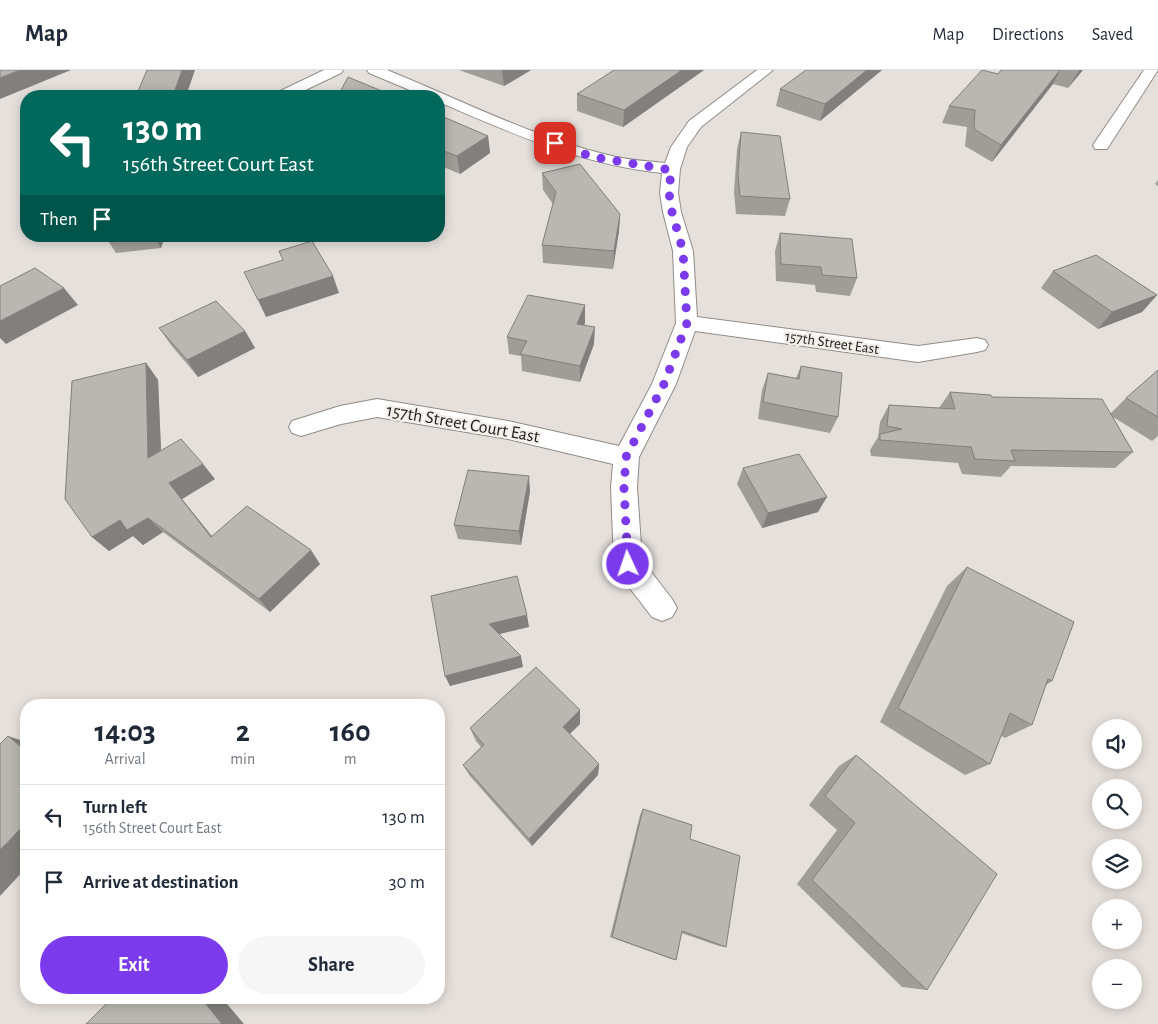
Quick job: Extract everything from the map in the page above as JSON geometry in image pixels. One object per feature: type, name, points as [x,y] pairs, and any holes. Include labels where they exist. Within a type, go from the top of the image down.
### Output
[{"type":"street","points":[[294,90],[336,70]]},
{"type":"street","points":[[374,70],[421,90]]},
{"type":"street","points":[[662,608],[628,564],[624,488],[626,457],[664,384],[687,323],[683,251],[672,212],[669,193],[671,170],[679,147],[695,124],[766,70]]},
{"type":"street","points":[[1101,146],[1152,70]]},
{"type":"street","points":[[445,100],[518,130],[593,157],[671,170]]},
{"type":"street","name":"157th Street East","points":[[687,323],[918,354],[977,345]]},
{"type":"street","name":"157th Street Court East","points":[[301,427],[340,415],[378,408],[508,430],[626,457]]},
{"type":"building","points":[[0,70],[20,70],[0,78]]},
{"type":"building","points":[[147,70],[182,70],[175,90],[139,90]]},
{"type":"building","points":[[614,70],[682,70],[624,110],[577,94]]},
{"type":"building","points":[[806,70],[867,70],[825,104],[780,89]]},
{"type":"building","points":[[982,70],[998,74],[1001,70],[1060,70],[1001,145],[974,129],[975,110],[949,106]]},
{"type":"building","points":[[348,77],[379,90],[341,90]]},
{"type":"building","points":[[445,118],[488,136],[457,156],[445,151]]},
{"type":"building","points":[[741,132],[780,136],[790,199],[740,196],[738,175]]},
{"type":"building","points":[[580,164],[620,214],[614,251],[542,245],[556,192],[542,173]]},
{"type":"building","points":[[780,233],[852,239],[857,278],[822,275],[821,267],[781,264]]},
{"type":"building","points":[[313,242],[333,276],[258,300],[244,272],[283,260],[279,251]]},
{"type":"building","points":[[1096,255],[1157,295],[1112,312],[1053,271]]},
{"type":"building","points":[[35,268],[64,288],[0,321],[0,286]]},
{"type":"building","points":[[528,295],[585,305],[577,324],[595,327],[580,366],[520,354],[527,341],[507,337]]},
{"type":"building","points":[[216,301],[245,331],[187,360],[159,328]]},
{"type":"building","points":[[146,363],[148,458],[181,439],[203,464],[169,483],[211,537],[247,506],[311,550],[259,599],[148,518],[127,530],[120,520],[92,537],[65,499],[72,381]]},
{"type":"building","points":[[801,366],[842,373],[838,417],[763,402],[768,373],[799,379]]},
{"type":"building","points":[[1158,370],[1158,417],[1126,398]]},
{"type":"building","points":[[950,392],[991,395],[992,397],[1102,399],[1133,452],[1011,450],[1015,461],[975,459],[971,447],[880,440],[880,434],[902,429],[887,426],[889,405],[955,409]]},
{"type":"building","points":[[799,454],[827,497],[768,513],[743,468]]},
{"type":"building","points":[[468,470],[529,476],[519,531],[454,525]]},
{"type":"building","points":[[967,567],[1074,622],[1052,681],[1048,679],[1032,725],[1010,713],[990,764],[898,708]]},
{"type":"building","points":[[517,576],[527,615],[489,624],[521,656],[445,676],[431,596]]},
{"type":"building","points":[[536,667],[580,710],[563,727],[599,764],[529,839],[463,765],[484,745],[470,728]]},
{"type":"building","points":[[8,736],[20,746],[20,829],[0,850],[0,744]]},
{"type":"building","points":[[856,755],[997,874],[927,990],[812,880],[855,823],[825,796]]},
{"type":"building","points":[[643,809],[692,825],[690,839],[740,856],[726,947],[682,931],[676,960],[612,937]]},
{"type":"building","points":[[106,1004],[206,1004],[222,1024],[86,1024]]},
{"type":"route","points":[[555,143],[593,157],[671,170],[669,193],[672,212],[683,251],[687,323],[664,384],[626,457],[624,488],[628,564]]}]
